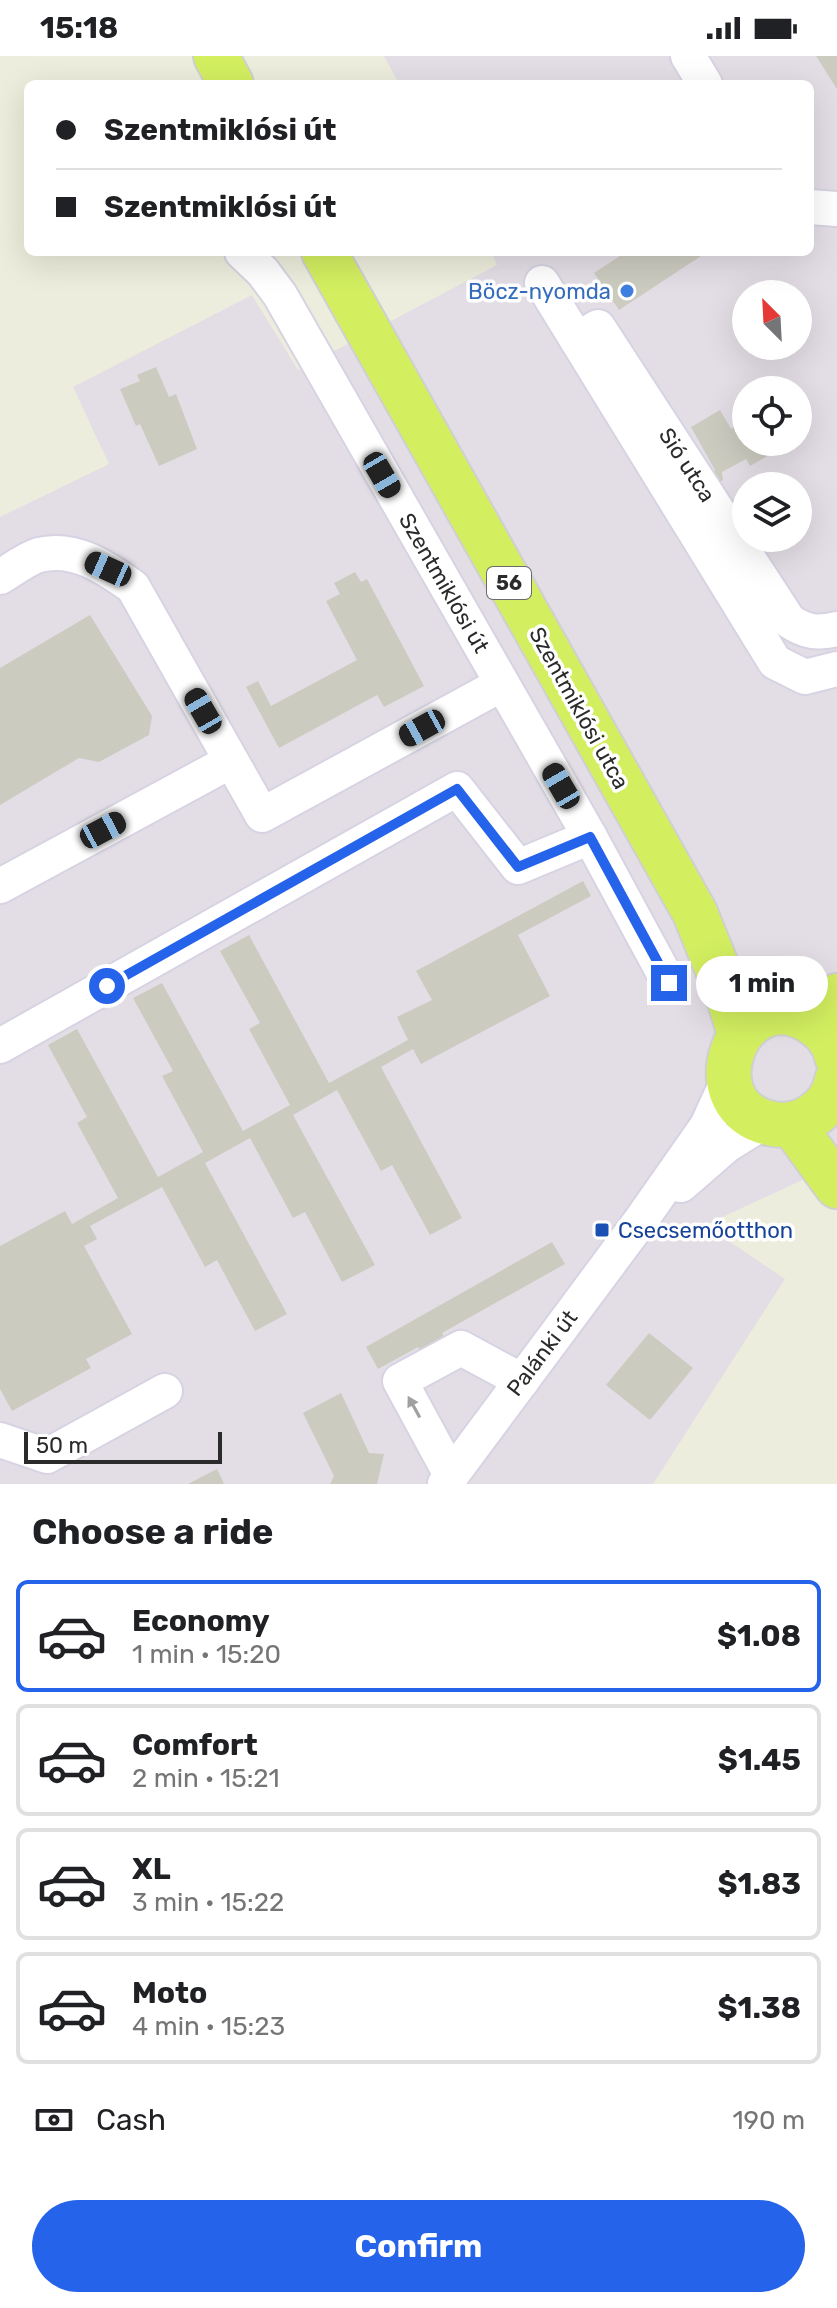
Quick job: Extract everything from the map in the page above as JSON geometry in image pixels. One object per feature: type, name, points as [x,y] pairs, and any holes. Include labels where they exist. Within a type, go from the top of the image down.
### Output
[{"type":"main road","points":[[216,56],[229,80]]},
{"type":"main road","name":"Szentmiklósi utca","points":[[326,256],[695,913]]},
{"type":"main road","name":"56","points":[[695,913],[806,1009],[829,1037],[837,1053]]},
{"type":"main road","name":"56","points":[[695,913],[740,1034]]},
{"type":"main road","points":[[806,1009],[763,1017],[740,1034],[731,1048],[728,1080],[741,1106],[811,1112],[837,1186]]},
{"type":"street","points":[[688,56],[703,80]]},
{"type":"street","points":[[814,207],[837,209]]},
{"type":"street","name":"Szentmiklósi út","points":[[246,256],[280,295],[590,837],[669,983]]},
{"type":"street","points":[[542,283],[775,662],[805,677],[837,669]]},
{"type":"street","name":"Sió utca","points":[[577,340],[598,327],[789,621],[805,631],[821,633],[837,629]]},
{"type":"street","points":[[0,577],[37,555],[69,552],[108,569],[133,587],[262,815],[502,684]]},
{"type":"street","points":[[0,886],[231,761]]},
{"type":"street","points":[[0,1046],[457,789],[518,867],[590,837]]},
{"type":"street","name":"Palánki út","points":[[448,1480],[707,1126],[728,1080]]},
{"type":"street","name":"Palánki út","points":[[639,1223],[727,1145],[811,1112]]},
{"type":"street","points":[[448,1480],[400,1381],[461,1348],[522,1381]]},
{"type":"street","points":[[0,1440],[47,1456],[165,1391]]},
{"type":"shaded area","points":[[384,56],[837,56],[837,1164],[705,1225],[785,1279],[653,1484],[0,1484],[0,517],[109,464],[73,387],[252,295],[298,370],[497,265],[493,256],[814,256],[814,80],[397,80]]},
{"type":"building","points":[[816,56],[837,56],[837,89]]},
{"type":"building","name":"Böcz-nyomda","points":[[620,256],[701,256],[619,310],[594,273]]},
{"type":"building","points":[[156,367],[169,397],[176,394],[197,449],[159,466],[140,424],[136,426],[120,389],[140,381],[137,375]]},
{"type":"building","points":[[720,410],[732,428],[732,456],[768,456],[750,466],[746,459],[722,472],[723,480],[718,483],[712,474],[715,470],[691,427]]},
{"type":"building","points":[[355,572],[361,582],[367,579],[424,686],[384,707],[377,695],[279,748],[246,687],[258,681],[271,706],[357,660],[326,601],[340,594],[334,583]]},
{"type":"building","points":[[90,615],[152,716],[149,735],[99,762],[79,758],[0,805],[0,668]]},
{"type":"building","points":[[583,881],[591,896],[518,935],[550,996],[421,1064],[413,1049],[381,1067],[462,1218],[430,1235],[392,1165],[381,1171],[337,1090],[293,1115],[375,1265],[342,1282],[305,1212],[293,1218],[250,1138],[205,1163],[287,1314],[255,1331],[217,1260],[205,1267],[162,1187],[90,1226],[97,1239],[84,1246],[132,1334],[86,1359],[91,1368],[12,1411],[0,1389],[0,1246],[65,1211],[72,1224],[118,1198],[77,1123],[87,1117],[48,1045],[77,1029],[158,1177],[203,1152],[162,1076],[173,1071],[133,998],[162,983],[243,1131],[290,1105],[249,1029],[260,1023],[220,951],[249,935],[329,1083],[408,1040],[397,1017],[432,1000],[416,971]]},
{"type":"building","points":[[552,1242],[565,1264],[442,1333],[462,1368],[438,1381],[418,1347],[378,1369],[366,1347]]},
{"type":"building","points":[[649,1333],[693,1368],[650,1420],[606,1385]]},
{"type":"building","points":[[341,1393],[369,1453],[384,1454],[377,1484],[330,1484],[334,1476],[303,1413]]},
{"type":"building","points":[[217,1469],[224,1484],[188,1484]]},
{"type":"place","name":"Böcz-nyomda","points":[[627,291]]},
{"type":"place","name":"Csecsemőotthon","points":[[602,1230]]},
{"type":"route","points":[[107,986],[457,789],[518,867],[590,837],[669,983]]}]
